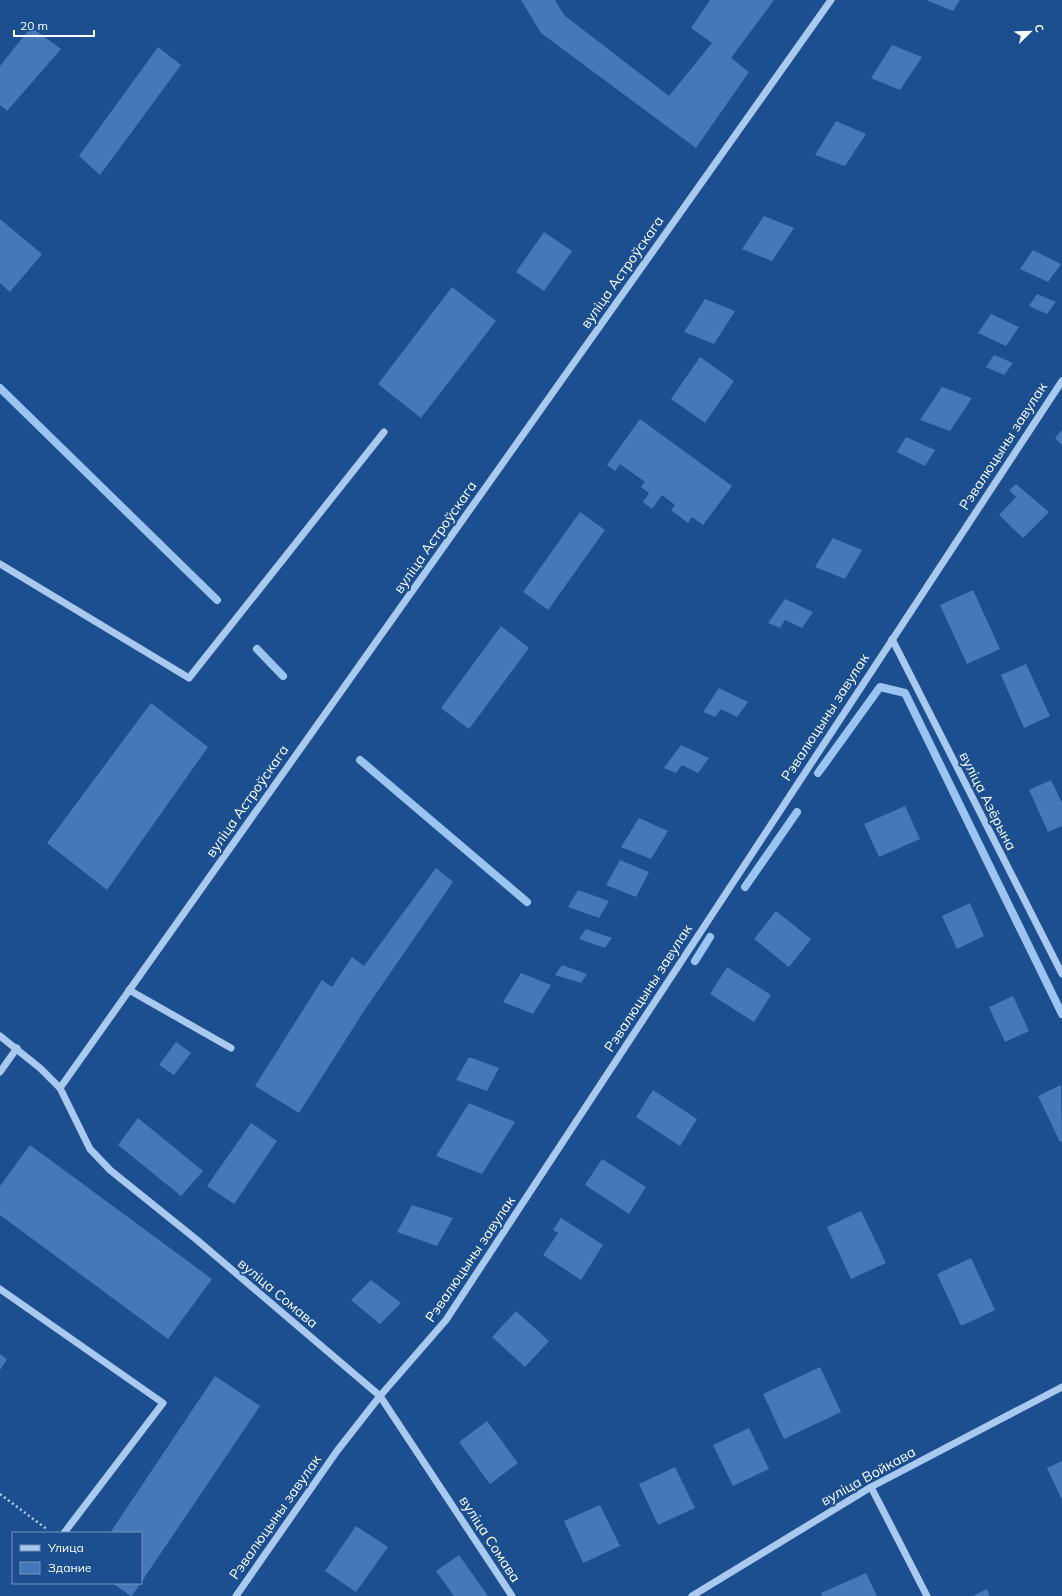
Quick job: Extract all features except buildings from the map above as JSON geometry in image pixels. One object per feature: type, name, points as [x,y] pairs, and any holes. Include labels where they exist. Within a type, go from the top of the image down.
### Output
[{"type":"street","name":"вуліца Астроўскага","points":[[60,1088],[831,0]]},
{"type":"street","name":"Рэвалюцыны завулак","points":[[236,1596],[337,1450],[380,1396],[446,1320],[1062,381]]},
{"type":"street","points":[[0,564],[189,678],[384,432]]},
{"type":"street","name":"вуліца Азёрына","points":[[892,639],[1062,974]]},
{"type":"street","points":[[129,990],[231,1048]]},
{"type":"street","name":"вуліца Сомава","points":[[0,1036],[17,1048],[60,1088],[90,1149],[110,1170],[202,1245],[380,1396],[512,1596]]},
{"type":"street","points":[[0,1072],[17,1048]]},
{"type":"street","points":[[0,1289],[163,1404],[65,1532]]},
{"type":"street","name":"вуліца Войкава","points":[[692,1596],[871,1487],[1062,1387]]},
{"type":"street","points":[[871,1487],[927,1596]]},
{"type":"path","points":[[0,1494],[51,1532]]},
{"type":"waterway","points":[[0,388],[217,600]]},
{"type":"waterway","points":[[257,649],[283,676]]},
{"type":"waterway","points":[[818,773],[880,687],[905,693],[1062,1014]]},
{"type":"waterway","points":[[360,760],[527,902]]},
{"type":"waterway","points":[[745,887],[797,812]]},
{"type":"waterway","points":[[695,961],[710,937]]}]
